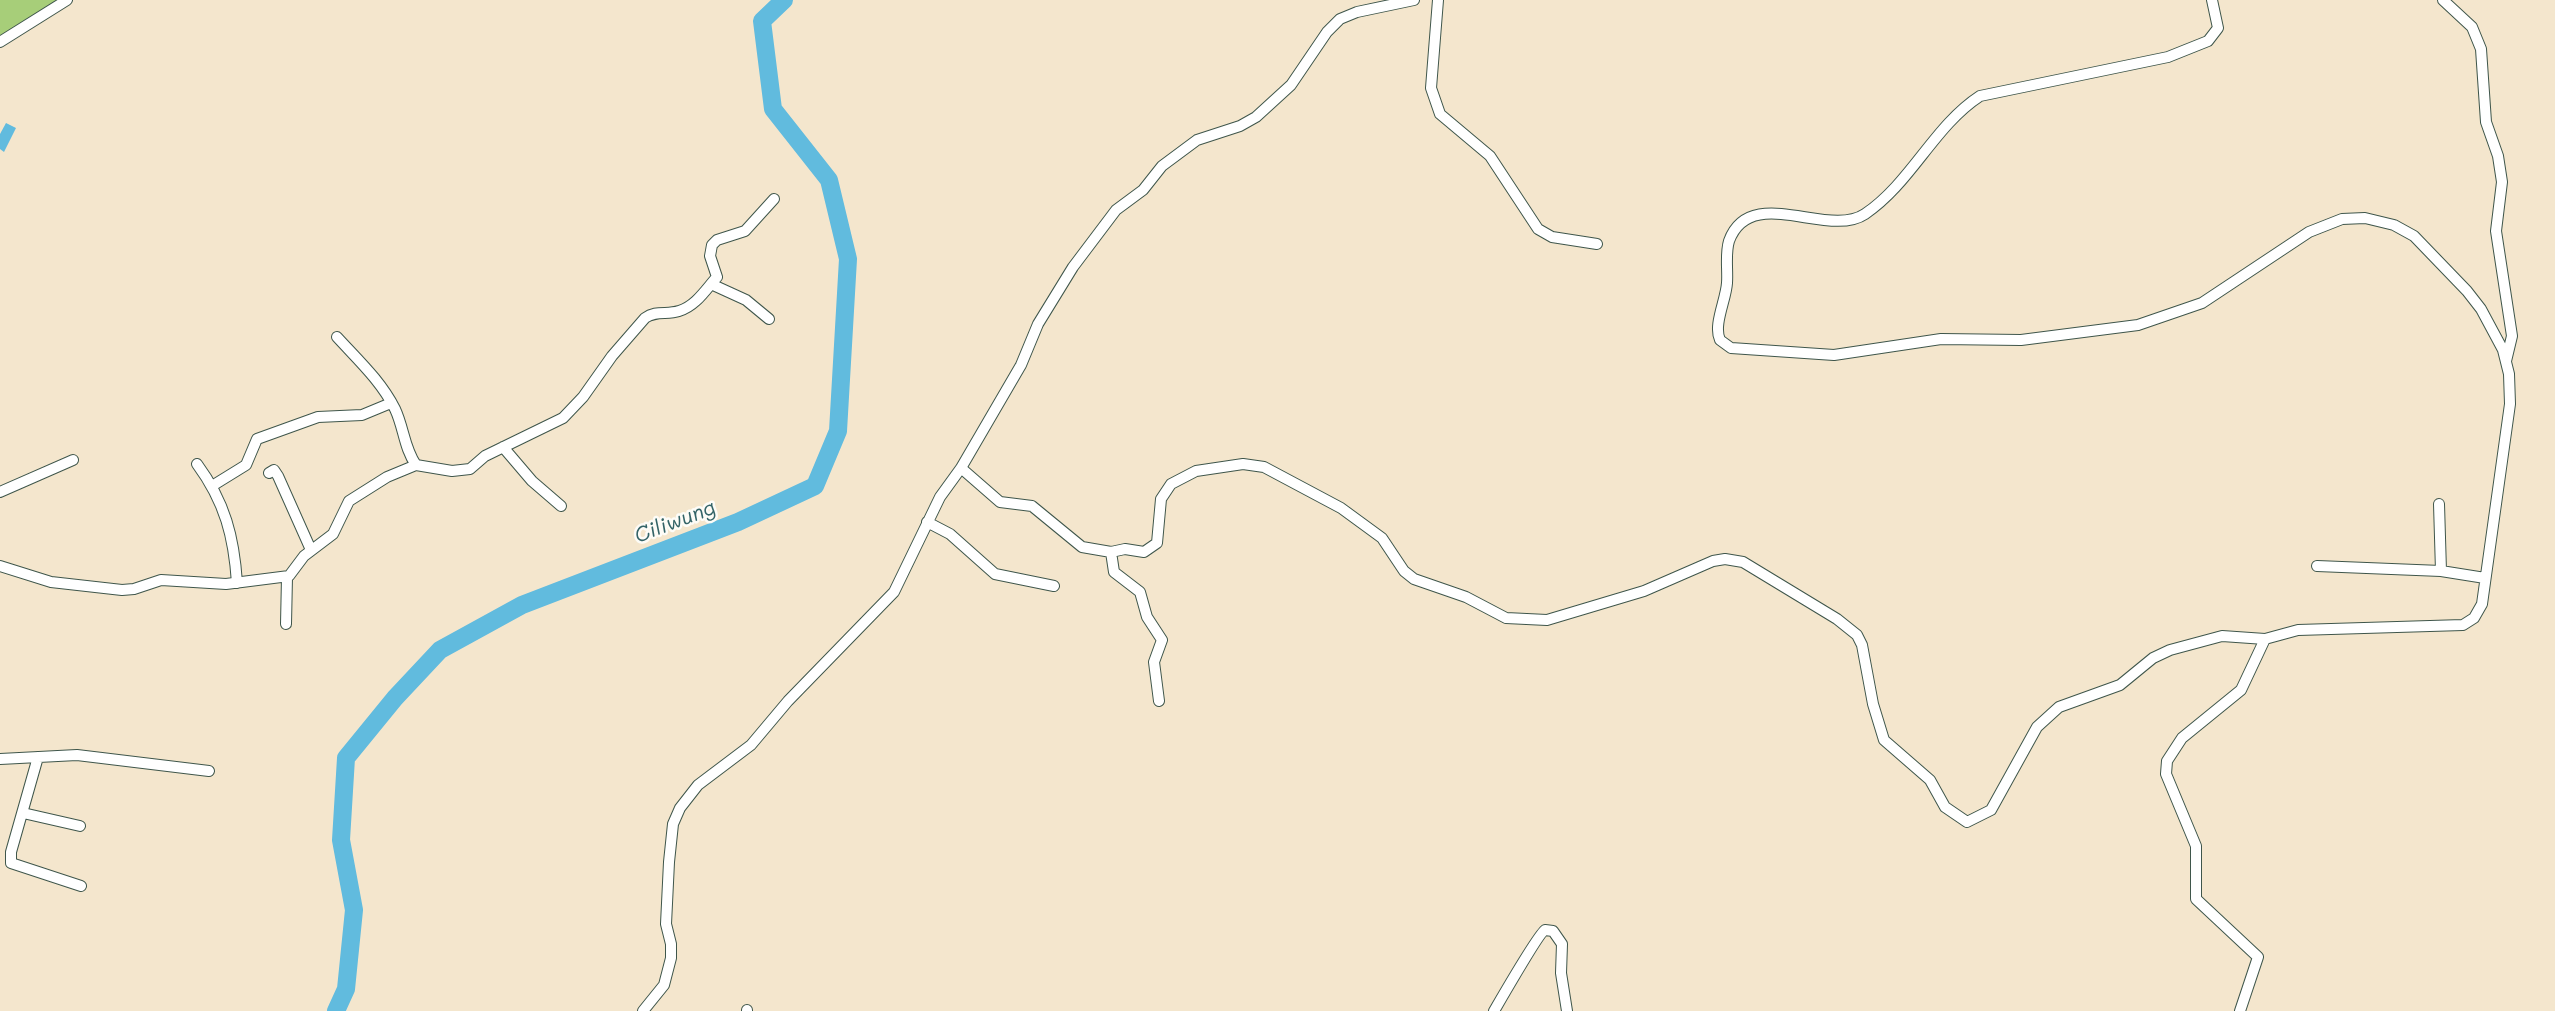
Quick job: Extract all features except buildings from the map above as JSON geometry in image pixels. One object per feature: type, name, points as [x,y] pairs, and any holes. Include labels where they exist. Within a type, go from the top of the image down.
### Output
[{"type":"street","points":[[0,42],[67,0]]},
{"type":"street","points":[[643,1011],[664,985],[671,958],[666,924],[669,862],[673,824],[680,808],[698,785],[746,751],[815,672],[885,604],[905,572],[927,522],[948,484],[961,468],[1021,365],[1038,324],[1055,295],[1120,206],[1140,193],[1162,166],[1197,141],[1240,126],[1256,117],[1291,85],[1327,32],[1340,19],[1357,12],[1414,0]]},
{"type":"street","points":[[1438,0],[1431,79],[1436,109],[1450,125],[1496,164],[1525,213],[1538,229],[1552,237],[1597,244]]},
{"type":"street","points":[[2213,0],[2218,28],[2208,41],[2199,45],[2168,57],[1980,96],[1959,111],[1896,186],[1863,216],[1838,222],[1773,214],[1746,220],[1733,233],[1728,247],[1726,294],[1717,331],[1720,340],[1731,348],[1834,355],[1928,341],[2021,340],[2138,325],[2202,303],[2309,232],[2342,219],[2365,218],[2394,225],[2414,236],[2467,291],[2485,316],[2503,349],[2509,374]]},
{"type":"street","points":[[961,468],[1000,502],[1032,506],[1082,547],[1111,552],[1125,549],[1144,552],[1157,543],[1161,499],[1171,484],[1196,471],[1243,464],[1264,467],[1341,508],[1382,538],[1404,571],[1414,579],[1466,597],[1506,618],[1548,620],[1657,587],[1713,561],[1743,562],[1837,619],[1857,635],[1862,645],[1873,704],[1884,740],[1930,780],[1945,807],[1968,822],[1991,810],[2027,742],[2054,710],[2120,685],[2164,652],[2222,636],[2265,639],[2298,630],[2463,625],[2474,618],[2482,604],[2508,435],[2509,374],[2506,359],[2512,336],[2496,231],[2501,192],[2500,168],[2486,122],[2481,49],[2472,27],[2443,0]]},
{"type":"street","points":[[286,624],[287,577],[311,550],[333,534],[352,498],[387,477],[416,465],[464,470],[503,447],[552,424],[574,409],[612,356],[648,315],[683,310],[711,284],[718,273],[710,256],[712,245],[717,240],[745,231],[774,199]]},
{"type":"street","points":[[711,284],[746,300],[769,319]]},
{"type":"street","points":[[337,337],[379,384],[391,403],[406,448],[416,465]]},
{"type":"street","points":[[212,486],[246,466],[257,439],[262,436],[273,435],[318,417],[362,415],[391,403]]},
{"type":"street","points":[[503,447],[532,481],[561,506]]},
{"type":"street","points":[[0,492],[73,460]]},
{"type":"street","points":[[197,464],[212,486],[229,524],[237,583]]},
{"type":"street","points":[[269,473],[274,470],[278,476],[311,550]]},
{"type":"street","points":[[2439,504],[2441,571]]},
{"type":"street","points":[[927,522],[950,534],[995,574],[1054,586]]},
{"type":"street","points":[[1111,552],[1114,572],[1140,592],[1147,617],[1162,640],[1154,662],[1159,701]]},
{"type":"street","points":[[0,566],[43,580],[105,589],[134,589],[160,580],[237,583],[287,577]]},
{"type":"street","points":[[2317,566],[2441,571],[2486,578]]},
{"type":"street","points":[[2240,1011],[2258,957],[2196,899],[2194,838],[2166,770],[2170,755],[2182,738],[2241,690],[2265,639]]},
{"type":"street","points":[[0,759],[88,756],[209,771]]},
{"type":"street","points":[[38,757],[11,852],[11,863],[81,886]]},
{"type":"street","points":[[23,813],[80,826]]},
{"type":"street","points":[[1494,1011],[1529,956],[1535,940],[1545,930],[1553,931],[1562,944],[1560,973],[1567,1011]]},
{"type":"green space","points":[[0,0],[67,0],[0,42]]},
{"type":"water","points":[[6,123],[16,128],[4,152],[0,149],[0,134]]},
{"type":"waterway","name":"Ciliwung","points":[[336,1011],[346,989],[354,910],[341,840],[346,758],[395,698],[440,650],[522,605],[738,522],[815,486],[838,431],[848,259],[829,180],[773,109],[762,21],[784,0]]}]
